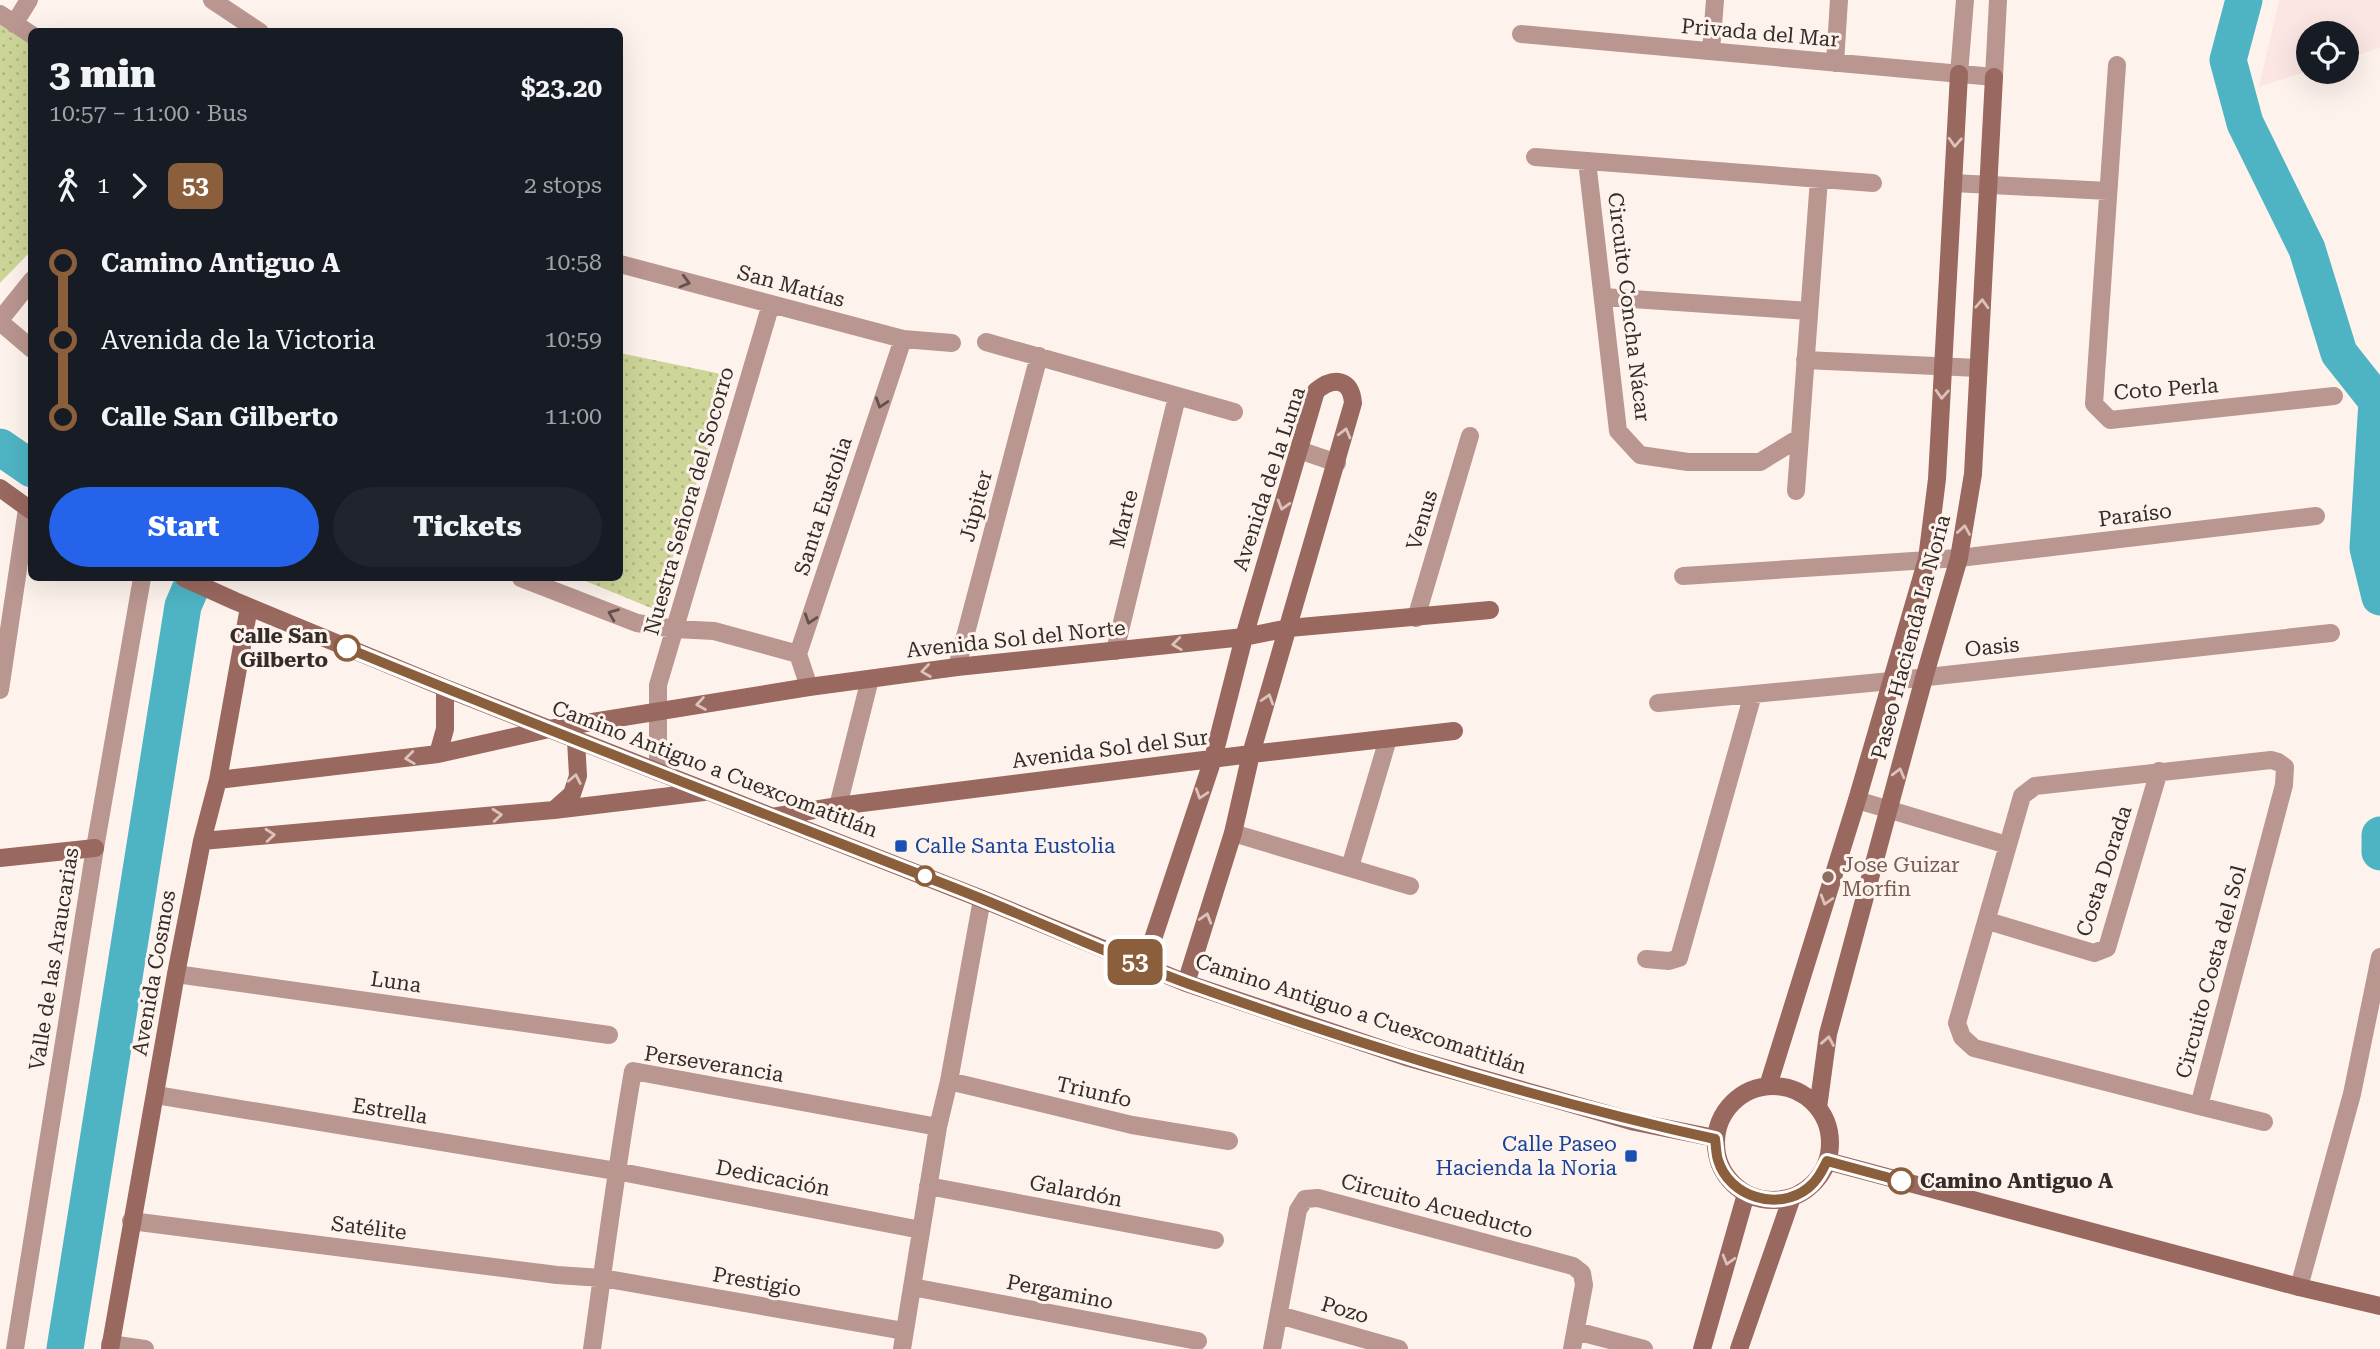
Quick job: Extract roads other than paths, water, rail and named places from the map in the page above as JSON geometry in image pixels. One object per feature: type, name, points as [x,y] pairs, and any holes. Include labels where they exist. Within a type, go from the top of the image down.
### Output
[{"type":"street","points":[[28,32],[7,19],[29,0]]},
{"type":"street","points":[[212,0],[254,28]]},
{"type":"street","points":[[1711,51],[1714,0]]},
{"type":"street","points":[[1835,63],[1839,0]]},
{"type":"street","name":"Paseo Hacienda La Noria","points":[[1768,1086],[1857,800],[1927,559],[1937,479],[1965,0]]},
{"type":"street","name":"Paseo Hacienda La Noria","points":[[1818,1108],[1829,1034],[1924,678],[1959,558],[1973,474],[1998,0]]},
{"type":"street","name":"Privada del Mar","points":[[1521,34],[1994,77]]},
{"type":"street","name":"Coto Perla","points":[[2117,65],[2094,404],[2110,420],[2334,396]]},
{"type":"street","name":"Circuito Concha Nácar","points":[[1535,157],[1873,183]]},
{"type":"street","name":"Circuito Concha Nácar","points":[[1587,161],[1618,430],[1640,455],[1688,461],[1760,461],[1799,438]]},
{"type":"street","points":[[1796,491],[1819,179]]},
{"type":"street","points":[[1953,183],[2108,191]]},
{"type":"street","name":"San Matías","points":[[623,267],[903,338],[952,343]]},
{"type":"street","points":[[28,285],[0,321],[28,346]]},
{"type":"street","points":[[1603,297],[1809,311]]},
{"type":"street","name":"Nuestra Señora del Socorro","points":[[658,772],[658,685],[771,304]]},
{"type":"street","name":"Santa Eustolia","points":[[798,654],[903,338]]},
{"type":"street","points":[[986,342],[1234,412]]},
{"type":"street","name":"Júpiter","points":[[957,667],[1039,356]]},
{"type":"street","points":[[1805,359],[1979,368]]},
{"type":"street","name":"Avenida de la Luna","points":[[1144,966],[1213,759],[1244,636],[1317,391],[1325,383],[1345,385],[1352,392],[1353,403],[1251,754],[1233,833],[1186,983]]},
{"type":"street","name":"Marte","points":[[1115,651],[1178,397]]},
{"type":"street","name":"Venus","points":[[1416,618],[1470,436]]},
{"type":"street","points":[[1299,450],[1337,463]]},
{"type":"street","points":[[0,488],[28,509]]},
{"type":"street","points":[[0,690],[28,516]]},
{"type":"street","name":"Paraíso","points":[[1927,559],[1959,558],[2316,516]]},
{"type":"street","points":[[1683,576],[1927,559]]},
{"type":"street","name":"Valle de las Araucarias","points":[[16,1347],[95,848],[141,581]]},
{"type":"street","name":"Camino Antiguo a Cuexcomatitlán","points":[[191,581],[445,688],[982,899],[1186,983],[1406,1057],[1635,1122],[1715,1139]]},
{"type":"street","points":[[529,581],[637,623],[715,631],[798,654],[809,687]]},
{"type":"street","name":"Avenida Cosmos","points":[[110,1346],[176,974],[202,842],[218,780],[242,604]]},
{"type":"street","name":"Avenida Sol del Norte","points":[[218,780],[438,754],[549,729],[809,687],[957,667],[1244,636],[1289,628],[1490,610]]},
{"type":"street","name":"Oasis","points":[[1658,703],[1924,678],[2331,633]]},
{"type":"street","points":[[838,806],[870,679]]},
{"type":"street","points":[[438,754],[445,729],[445,688]]},
{"type":"street","points":[[1646,959],[1669,961],[1679,958],[1753,694]]},
{"type":"street","name":"Avenida Sol del Sur","points":[[772,817],[838,806],[1454,731]]},
{"type":"street","points":[[1350,867],[1388,739]]},
{"type":"street","points":[[554,810],[572,794],[578,776],[576,740]]},
{"type":"street","name":"Circuito Costa del Sol","points":[[2271,760],[2285,767],[2286,775],[2199,1106],[1974,1048],[1962,1037],[1957,1023],[1988,921],[2007,845],[2022,796],[2035,786],[2271,760]]},
{"type":"street","name":"Costa Dorada","points":[[1988,921],[2094,953],[2107,948],[2159,771]]},
{"type":"street","points":[[202,842],[554,810],[706,792]]},
{"type":"street","points":[[1857,800],[2007,845]]},
{"type":"street","points":[[1233,833],[1410,886]]},
{"type":"street","points":[[0,858],[95,848]]},
{"type":"street","points":[[902,1349],[938,1127],[982,899]]},
{"type":"street","points":[[2299,1287],[2352,1094],[2380,957]]},
{"type":"street","name":"Luna","points":[[176,974],[609,1035]]},
{"type":"street","name":"Perseverancia","points":[[592,1349],[616,1171],[633,1071],[938,1127]]},
{"type":"street","name":"Triunfo","points":[[949,1081],[1132,1125],[1229,1141]]},
{"type":"street","points":[[1768,1086],[1787,1088],[1804,1096],[1818,1108],[1829,1134],[1830,1147],[1827,1161],[1819,1176],[1807,1189],[1792,1197],[1761,1199],[1746,1194],[1729,1180],[1718,1161],[1715,1139],[1720,1119],[1732,1103],[1749,1091],[1768,1086]]},
{"type":"street","name":"Estrella","points":[[156,1095],[616,1171]]},
{"type":"street","points":[[2199,1106],[2264,1122]]},
{"type":"street","points":[[1827,1161],[2299,1287],[2380,1306]]},
{"type":"street","name":"Dedicación","points":[[616,1171],[921,1230]]},
{"type":"street","name":"Galardón","points":[[928,1186],[1215,1240]]},
{"type":"street","points":[[1702,1349],[1746,1194]]},
{"type":"street","points":[[1739,1349],[1792,1197]]},
{"type":"street","name":"Circuito Acueducto","points":[[1272,1349],[1298,1210],[1305,1199],[1318,1198],[1573,1266],[1582,1273],[1584,1284],[1576,1331]]},
{"type":"street","name":"Satélite","points":[[131,1221],[557,1275],[602,1278]]},
{"type":"street","name":"Prestigio","points":[[602,1278],[904,1331]]},
{"type":"street","name":"Pergamino","points":[[912,1287],[1198,1341]]},
{"type":"street","name":"Pozo","points":[[1279,1315],[1399,1349]]},
{"type":"street","points":[[1572,1349],[1576,1331],[1644,1349]]},
{"type":"street","points":[[0,1335],[16,1347]]},
{"type":"street","points":[[110,1346],[145,1349]]},
{"type":"waterway","points":[[2244,0],[2228,60],[2245,123],[2307,249],[2339,353],[2377,401],[2368,548],[2380,597]]},
{"type":"waterway","points":[[0,447],[28,466]]},
{"type":"waterway","points":[[65,1349],[183,606],[194,581]]},
{"type":"waterway","points":[[2380,835],[2380,852]]},
{"type":"place","name":"Calle San Gilberto","points":[[347,648]]},
{"type":"place","name":"Calle Santa Eustolia","points":[[901,846]]},
{"type":"place","name":"Jose Guizar Morfin","points":[[1828,877]]},
{"type":"place","name":"Calle Paseo Hacienda la Noria","points":[[1631,1156]]},
{"type":"place","name":"Camino Antiguo A","points":[[1901,1181]]}]
